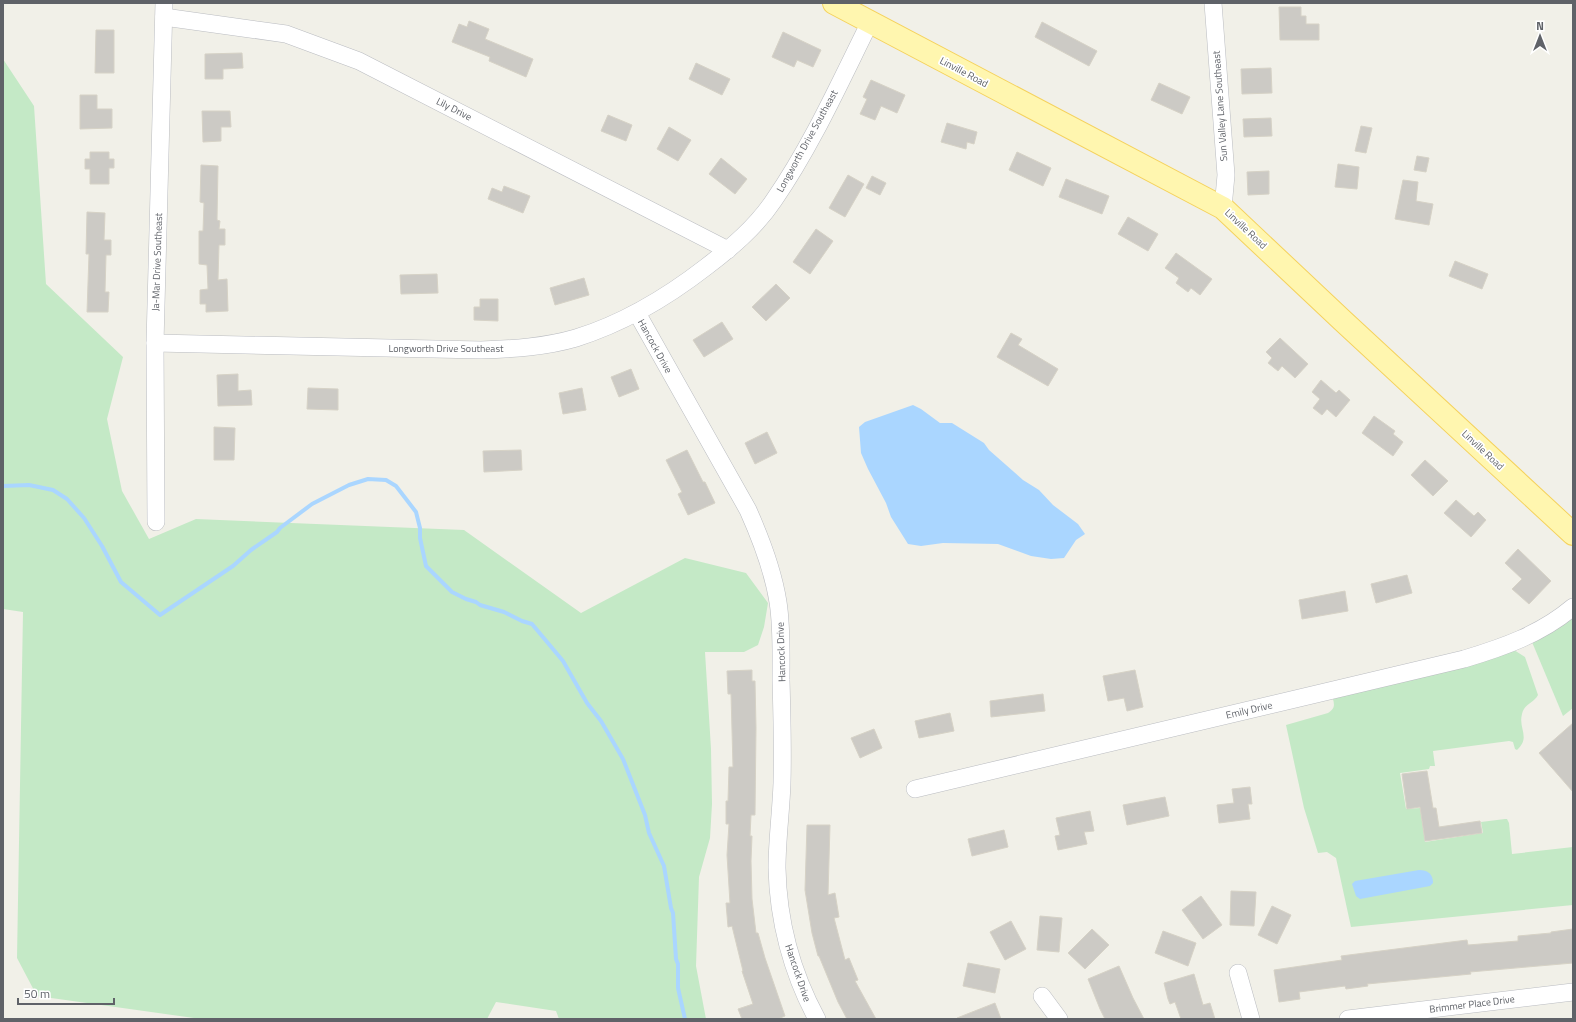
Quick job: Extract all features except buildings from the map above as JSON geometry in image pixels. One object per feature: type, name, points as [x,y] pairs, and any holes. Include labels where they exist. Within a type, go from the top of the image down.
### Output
[{"type":"main road","name":"Linville Road","points":[[834,3],[1223,208],[1573,534]]},
{"type":"street","name":"Sun Valley Lane Southeast","points":[[1213,3],[1226,176],[1223,208]]},
{"type":"street","name":"Lily Drive","points":[[164,10],[286,34],[359,61],[728,250]]},
{"type":"street","name":"Ja-Mar Drive Southeast","points":[[156,522],[155,343],[164,10]]},
{"type":"street","name":"Longworth Drive Southeast","points":[[155,343],[481,350],[513,349],[576,338],[637,314],[688,281],[728,250],[753,227],[778,195],[809,142],[870,22]]},
{"type":"street","name":"Hancock Drive","points":[[637,314],[748,510],[761,538],[771,572],[778,601],[781,629],[783,765],[778,840],[779,894],[788,947],[809,1005],[817,1019]]},
{"type":"street","name":"Emily Drive","points":[[915,789],[1464,659],[1524,639],[1546,627],[1573,607]]},
{"type":"street","points":[[1238,974],[1251,1019]]},
{"type":"street","name":"Brimmer Place Drive","points":[[1348,1019],[1573,992]]},
{"type":"street","points":[[1042,996],[1059,1019]]},
{"type":"green space","points":[[3,59],[34,106],[46,284],[123,357],[107,419],[122,491],[149,539],[196,519],[464,530],[581,613],[685,558],[746,573],[768,603],[764,627],[758,645],[744,652],[705,652],[711,749],[712,804],[710,838],[699,877],[696,966],[706,1019],[559,1019],[556,1011],[496,1002],[487,1019],[201,1019],[37,996],[17,958],[23,612],[3,609]]},
{"type":"green space","points":[[1573,616],[1573,708],[1563,716],[1532,642]]},
{"type":"green space","points":[[1514,650],[1525,657],[1538,695],[1523,711],[1521,719],[1524,737],[1521,745],[1517,750],[1515,749],[1513,742],[1509,741],[1433,751],[1435,766],[1430,766],[1429,769],[1400,773],[1406,809],[1420,808],[1425,842],[1483,833],[1481,822],[1507,819],[1509,823],[1512,854],[1573,847],[1573,905],[1351,927],[1336,858],[1327,852],[1318,853],[1304,808],[1286,725],[1328,713],[1334,707],[1333,699]]},
{"type":"water","points":[[913,405],[940,423],[952,423],[984,443],[989,450],[1023,480],[1039,490],[1053,505],[1078,524],[1085,534],[1076,540],[1064,558],[1051,559],[1031,556],[998,544],[943,543],[921,546],[908,544],[891,517],[886,503],[861,453],[859,427],[865,422]]},
{"type":"water","points":[[1419,870],[1425,871],[1431,875],[1433,883],[1430,886],[1360,899],[1356,896],[1352,884],[1355,881]]},
{"type":"waterway","points":[[3,486],[29,485],[53,490],[67,499],[84,518],[102,546],[121,582],[160,615],[233,566],[251,550],[277,532],[280,528],[312,504],[349,485],[368,479],[386,480],[396,486],[416,512],[426,566],[452,592],[480,605],[504,612],[532,624],[563,661],[587,703],[601,721],[623,759],[645,815],[649,833],[664,866],[673,913],[676,959],[678,964],[678,988],[685,1019]]}]
